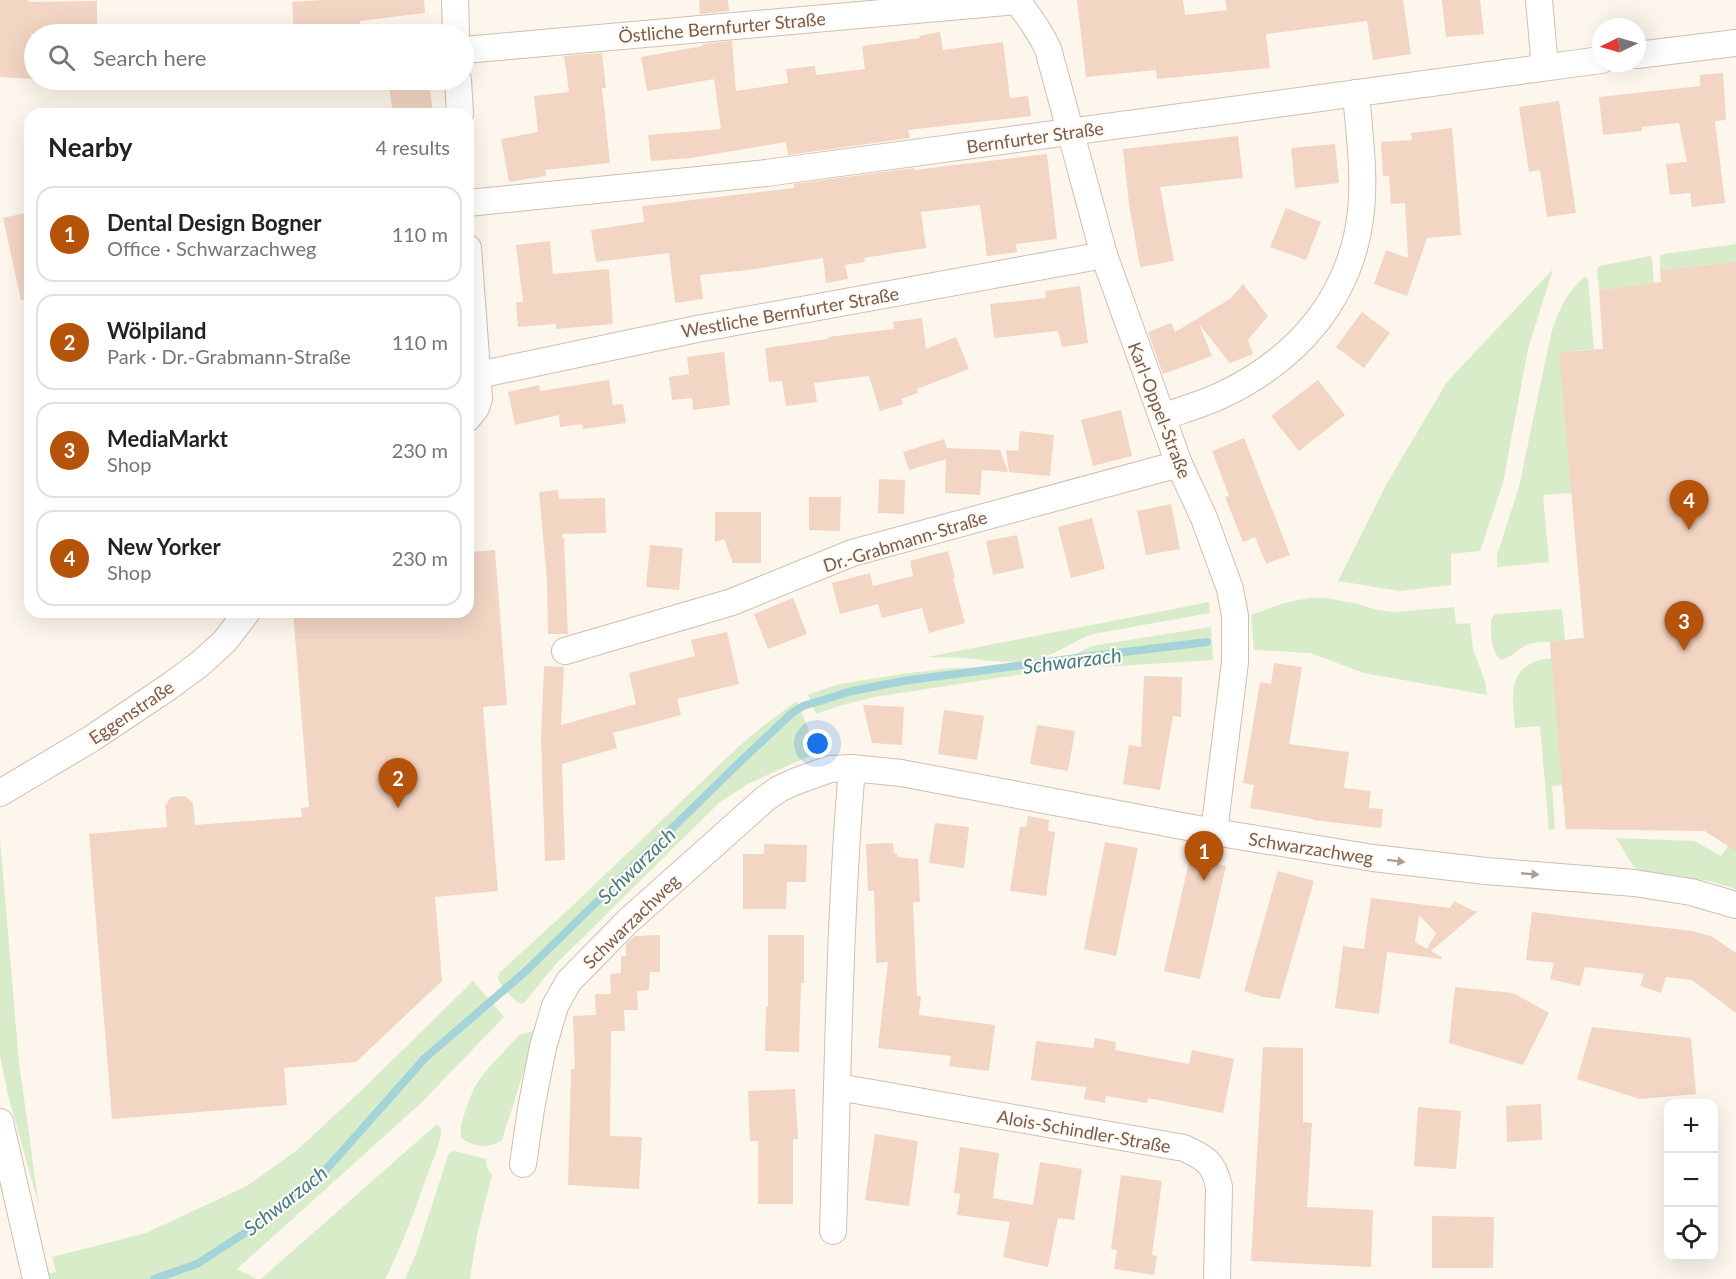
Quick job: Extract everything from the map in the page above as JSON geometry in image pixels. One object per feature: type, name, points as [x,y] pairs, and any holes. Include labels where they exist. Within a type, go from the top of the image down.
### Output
[{"type":"street","points":[[455,0],[456,24]]},
{"type":"street","name":"Östliche Bernfurter Straße","points":[[474,49],[1016,0]]},
{"type":"street","name":"Karl-Oppel-Straße","points":[[1016,0],[1030,16],[1048,49],[1104,255],[1179,464],[1204,518],[1230,589],[1235,616],[1235,662],[1214,832]]},
{"type":"street","points":[[1539,0],[1545,67]]},
{"type":"street","points":[[1646,55],[1736,43]]},
{"type":"street","name":"Bernfurter Straße","points":[[474,202],[766,173],[1592,61]]},
{"type":"street","points":[[459,90],[460,108]]},
{"type":"street","points":[[1162,417],[1221,396],[1262,373],[1306,336],[1334,297],[1354,252],[1361,211],[1361,157],[1356,93]]},
{"type":"street","name":"Westliche Bernfurter Straße","points":[[478,375],[697,329],[1104,255]]},
{"type":"street","points":[[474,324],[478,375],[478,403],[474,409]]},
{"type":"street","name":"Dr.-Grabmann-Straße","points":[[565,651],[732,602],[852,553],[1179,464]]},
{"type":"street","name":"Eggenstraße","points":[[0,793],[91,739],[170,686],[201,663],[225,641],[242,618]]},
{"type":"street","points":[[833,1231],[848,820],[852,768]]},
{"type":"street","name":"Schwarzachweg","points":[[523,1164],[543,1047],[555,1006],[569,981],[628,921],[766,798],[794,782],[830,770],[852,768],[901,773],[1214,832],[1373,858],[1474,870],[1634,883],[1691,892],[1736,905]]},
{"type":"street","name":"Alois-Schindler-Straße","points":[[838,1087],[1184,1148],[1198,1155],[1209,1163],[1216,1173],[1219,1187],[1217,1279]]},
{"type":"street","points":[[0,1122],[35,1278]]},
{"type":"green space","points":[[1736,244],[1736,262],[1660,270],[1660,256],[1664,254]]},
{"type":"green space","points":[[1650,256],[1654,283],[1599,290],[1597,270],[1599,266]]},
{"type":"green space","points":[[1553,269],[1528,349],[1503,483],[1480,551],[1451,554],[1451,585],[1400,591],[1338,581],[1387,483],[1447,382]]},
{"type":"green space","points":[[1585,276],[1588,279],[1594,349],[1560,352],[1572,493],[1543,495],[1549,562],[1498,567],[1497,555],[1519,487],[1551,334],[1564,302]]},
{"type":"green space","points":[[1309,598],[1326,598],[1393,612],[1454,607],[1456,624],[1470,623],[1473,649],[1485,681],[1487,695],[1364,673],[1310,653],[1254,650],[1251,615],[1284,603]]},
{"type":"green space","points":[[1209,602],[1210,613],[1093,634],[1052,654],[1029,661],[927,657]]},
{"type":"green space","points":[[1562,609],[1565,640],[1584,638],[1581,828],[1566,829],[1562,785],[1552,786],[1555,829],[1549,830],[1540,726],[1515,728],[1513,692],[1519,674],[1526,667],[1536,661],[1551,658],[1550,642],[1537,642],[1524,646],[1501,660],[1493,647],[1491,620],[1494,615],[1499,614]]},
{"type":"green space","points":[[1211,627],[1213,660],[1071,669],[1017,675],[874,697],[816,714],[808,695],[839,684],[952,668],[1018,670],[1036,668],[1062,661],[1097,645]]},
{"type":"green space","points":[[797,701],[818,752],[748,784],[720,802],[555,965],[524,1003],[521,1004],[511,996],[499,981],[500,972],[737,748]]},
{"type":"green space","points":[[1705,831],[1736,832],[1736,889],[1709,881],[1642,872],[1634,867],[1616,838],[1694,841],[1721,856],[1728,846]]},
{"type":"green space","points":[[0,838],[19,1063],[39,1206],[8,1095],[0,1056]]},
{"type":"green space","points":[[473,981],[504,1017],[421,1103],[237,1269],[257,1279],[15,1279],[56,1272],[52,1257],[146,1233],[247,1186],[296,1151]]},
{"type":"green space","points":[[537,1030],[502,1140],[492,1145],[482,1146],[461,1138],[461,1125],[466,1109],[474,1088],[484,1073],[519,1035]]},
{"type":"green space","points":[[437,1124],[441,1128],[436,1151],[403,1240],[385,1279],[261,1279]]},
{"type":"green space","points":[[455,1151],[486,1159],[487,1168],[492,1175],[477,1235],[470,1279],[405,1279],[416,1254],[448,1156]]},
{"type":"building","points":[[0,0],[97,1],[97,24],[24,24],[24,78],[0,77]]},
{"type":"building","points":[[424,0],[425,13],[360,21],[360,24],[293,24],[292,2]]},
{"type":"building","points":[[699,0],[728,0],[729,11],[700,14]]},
{"type":"building","points":[[1077,0],[1183,0],[1185,15],[1227,10],[1225,0],[1403,0],[1411,54],[1373,60],[1367,21],[1266,34],[1270,68],[1157,79],[1156,70],[1086,77]]},
{"type":"building","points":[[1442,0],[1480,0],[1484,34],[1446,37]]},
{"type":"building","points":[[940,32],[943,50],[1003,42],[1010,98],[1028,96],[1031,116],[908,130],[910,138],[788,155],[786,142],[691,158],[651,161],[648,135],[721,129],[714,79],[647,91],[641,57],[703,46],[703,44],[732,41],[736,91],[788,83],[786,69],[815,66],[816,75],[865,69],[862,46],[920,38],[919,36]]},
{"type":"building","points":[[602,53],[606,88],[602,88],[610,163],[545,170],[546,176],[509,182],[501,139],[538,132],[534,96],[569,92],[564,56]]},
{"type":"building","points":[[1723,73],[1726,120],[1715,121],[1725,203],[1692,207],[1690,193],[1670,195],[1666,164],[1687,162],[1679,123],[1642,127],[1642,131],[1603,135],[1599,97],[1700,86],[1700,75]]},
{"type":"building","points":[[389,90],[430,90],[432,108],[392,108]]},
{"type":"building","points":[[1559,101],[1576,213],[1547,217],[1540,170],[1529,172],[1519,107]]},
{"type":"building","points":[[1452,128],[1461,235],[1427,238],[1407,296],[1374,284],[1386,250],[1408,258],[1405,203],[1391,204],[1389,176],[1383,176],[1381,142],[1412,140],[1411,133]]},
{"type":"building","points":[[1238,136],[1243,178],[1160,187],[1174,261],[1140,267],[1129,204],[1123,149]]},
{"type":"building","points":[[1335,144],[1339,183],[1295,188],[1291,148]]},
{"type":"building","points":[[1047,154],[1057,239],[1016,244],[1017,252],[987,256],[980,205],[921,212],[926,248],[864,258],[865,262],[845,265],[848,279],[826,283],[823,258],[700,275],[703,299],[675,303],[669,253],[596,262],[591,230],[644,222],[642,206],[794,188],[794,184],[914,168],[914,170]]},
{"type":"building","points":[[1286,208],[1321,222],[1306,260],[1270,247]]},
{"type":"building","points":[[24,213],[24,300],[21,300],[3,218]]},
{"type":"building","points":[[550,241],[553,274],[609,269],[613,324],[556,329],[556,324],[518,327],[516,302],[523,302],[516,245]]},
{"type":"building","points":[[1736,262],[1736,851],[1705,831],[1566,829],[1550,642],[1584,638],[1559,352],[1603,349],[1599,290],[1661,282],[1660,270]]},
{"type":"building","points":[[1243,284],[1268,316],[1248,340],[1253,354],[1230,363],[1199,324],[1212,356],[1163,374],[1148,332],[1171,323],[1175,332],[1230,299]]},
{"type":"building","points":[[1080,286],[1088,343],[1062,347],[1058,331],[994,338],[990,304],[1046,298],[1045,291]]},
{"type":"building","points":[[1362,312],[1390,333],[1364,368],[1336,347]]},
{"type":"building","points":[[922,318],[926,349],[956,337],[969,369],[917,389],[918,393],[901,399],[903,404],[880,411],[869,376],[814,383],[817,402],[786,406],[782,381],[769,382],[765,348],[894,329],[893,322]]},
{"type":"building","points":[[724,352],[730,405],[693,410],[692,398],[672,400],[669,377],[689,374],[687,357]]},
{"type":"building","points":[[609,380],[613,405],[623,404],[626,423],[583,429],[582,424],[560,427],[559,415],[515,425],[508,392],[539,385],[540,391]]},
{"type":"building","points":[[1318,380],[1345,415],[1299,451],[1271,416]]},
{"type":"building","points":[[1121,410],[1132,456],[1093,466],[1081,420]]},
{"type":"building","points":[[1020,431],[1054,435],[1050,476],[1009,472],[1006,450],[1018,451]]},
{"type":"building","points":[[1244,438],[1290,555],[1266,564],[1255,537],[1243,542],[1225,497],[1229,496],[1212,451]]},
{"type":"building","points":[[944,439],[947,448],[1000,450],[1008,472],[982,470],[980,495],[945,493],[946,459],[909,470],[903,452]]},
{"type":"building","points":[[879,479],[905,480],[904,514],[878,513]]},
{"type":"building","points":[[558,490],[559,499],[605,498],[606,533],[562,534],[568,634],[548,634],[547,579],[539,492]]},
{"type":"building","points":[[809,497],[841,497],[840,531],[809,530]]},
{"type":"building","points":[[1171,504],[1180,549],[1146,555],[1137,511]]},
{"type":"building","points":[[715,512],[761,512],[761,563],[733,563],[724,539],[715,542]]},
{"type":"building","points":[[1092,518],[1105,569],[1071,578],[1058,527]]},
{"type":"building","points":[[1017,535],[1024,568],[993,575],[986,541]]},
{"type":"building","points":[[650,545],[683,548],[679,590],[646,587]]},
{"type":"building","points":[[495,550],[507,705],[483,707],[498,891],[435,897],[442,981],[356,1062],[284,1068],[287,1105],[112,1119],[89,834],[167,827],[165,806],[171,797],[185,796],[193,803],[195,825],[302,817],[301,808],[309,807],[293,618],[474,618],[474,552]]},
{"type":"building","points":[[948,551],[965,623],[929,633],[922,608],[882,618],[878,604],[840,614],[832,583],[870,573],[873,586],[913,576],[910,561]]},
{"type":"building","points":[[793,598],[807,634],[768,649],[754,614]]},
{"type":"building","points":[[727,632],[739,684],[677,699],[681,715],[613,733],[617,748],[562,764],[565,860],[545,861],[541,738],[544,666],[564,667],[561,725],[636,704],[629,673],[695,656],[691,640]]},
{"type":"building","points":[[1274,663],[1302,667],[1289,744],[1349,752],[1344,788],[1371,791],[1369,808],[1383,809],[1381,828],[1313,820],[1250,808],[1254,785],[1243,783],[1260,682],[1271,684]]},
{"type":"building","points":[[1144,676],[1182,677],[1181,717],[1173,716],[1160,790],[1123,784],[1129,745],[1141,747]]},
{"type":"building","points":[[863,705],[904,707],[902,745],[872,743]]},
{"type":"building","points":[[944,710],[984,716],[977,760],[938,754]]},
{"type":"building","points":[[1037,725],[1075,731],[1068,771],[1030,764]]},
{"type":"building","points":[[1028,816],[1049,820],[1048,831],[1055,832],[1046,896],[1010,891],[1020,827],[1026,827]]},
{"type":"building","points":[[935,823],[969,827],[964,868],[929,863]]},
{"type":"building","points":[[1105,842],[1138,848],[1116,956],[1084,949]]},
{"type":"building","points":[[893,843],[897,857],[918,859],[920,902],[913,902],[917,996],[921,996],[919,1015],[995,1025],[989,1071],[949,1066],[951,1056],[878,1048],[888,962],[876,963],[874,891],[868,891],[866,844]]},
{"type":"building","points":[[764,844],[807,845],[806,882],[787,882],[786,909],[743,909],[743,854],[764,854]]},
{"type":"building","points":[[1190,858],[1226,866],[1200,979],[1164,971]]},
{"type":"building","points":[[1278,871],[1314,881],[1280,999],[1244,991]]},
{"type":"building","points":[[1371,898],[1450,908],[1454,901],[1478,911],[1431,951],[1442,957],[1441,959],[1387,952],[1379,1014],[1335,1008],[1343,946],[1364,949]],"holes":[[[1419,915],[1436,933],[1427,949],[1415,942]]]},
{"type":"building","points":[[1532,912],[1692,931],[1711,936],[1736,953],[1736,1013],[1692,980],[1666,977],[1661,993],[1640,986],[1644,974],[1585,967],[1580,986],[1550,979],[1554,963],[1526,960]]},
{"type":"building","points":[[660,935],[660,972],[650,972],[649,990],[637,991],[638,1010],[624,1010],[625,1031],[611,1031],[610,1136],[642,1137],[639,1189],[568,1185],[571,1069],[575,1069],[573,1016],[596,1015],[595,994],[611,994],[610,974],[621,973],[621,956],[626,956],[626,944],[635,936]]},
{"type":"building","points":[[768,935],[804,935],[804,983],[801,983],[799,1052],[765,1051],[766,1007],[768,1007]]},
{"type":"building","points":[[1455,987],[1513,993],[1549,1013],[1523,1065],[1449,1043]]},
{"type":"building","points":[[1592,1027],[1691,1038],[1696,1094],[1640,1099],[1577,1079]]},
{"type":"building","points":[[1095,1038],[1116,1042],[1115,1050],[1189,1064],[1192,1050],[1234,1059],[1223,1113],[1148,1098],[1147,1103],[1106,1096],[1105,1103],[1084,1099],[1086,1087],[1031,1080],[1036,1041],[1093,1048]]},
{"type":"building","points":[[1263,1047],[1303,1048],[1303,1122],[1312,1123],[1307,1207],[1373,1210],[1371,1267],[1251,1261]]},
{"type":"building","points":[[795,1089],[798,1139],[793,1139],[793,1204],[758,1204],[758,1141],[750,1141],[748,1091]]},
{"type":"building","points":[[1541,1104],[1542,1140],[1507,1142],[1506,1106]]},
{"type":"building","points":[[1418,1107],[1461,1111],[1456,1169],[1414,1166]]},
{"type":"building","points":[[875,1134],[918,1141],[909,1206],[865,1200]]},
{"type":"building","points":[[960,1147],[999,1153],[993,1198],[1033,1205],[1040,1162],[1082,1169],[1074,1220],[1058,1218],[1048,1267],[1003,1257],[1010,1222],[957,1215],[960,1194],[954,1193]]},
{"type":"building","points":[[1121,1175],[1162,1181],[1152,1255],[1157,1256],[1154,1275],[1114,1269],[1117,1250],[1111,1249]]},
{"type":"building","points":[[1432,1216],[1494,1217],[1493,1268],[1432,1268]]},
{"type":"waterway","name":"Schwarzach","points":[[154,1279],[197,1264],[271,1216],[324,1172],[425,1058],[526,971],[742,760],[792,713],[803,706],[852,691],[903,681],[1207,642]]},
{"type":"place","name":"New Yorker","points":[[1689,530]]},
{"type":"place","name":"MediaMarkt","points":[[1684,651]]},
{"type":"place","name":"Wölpiland","points":[[398,808]]},
{"type":"place","name":"Dental Design Bogner","points":[[1204,881]]}]
